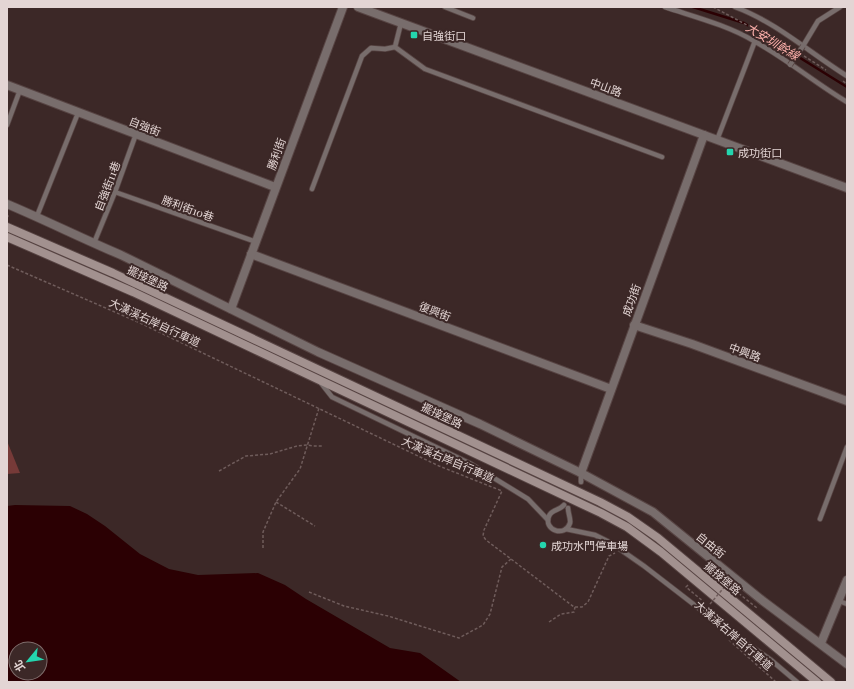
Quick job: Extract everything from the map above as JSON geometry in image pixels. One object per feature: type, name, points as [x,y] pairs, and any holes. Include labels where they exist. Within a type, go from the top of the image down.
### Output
[{"type":"street","name":"勝利街","points":[[231,309],[343,7]]},
{"type":"street","name":"中山路","points":[[358,7],[847,188]]},
{"type":"street","name":"自強街","points":[[7,85],[275,187]]},
{"type":"street","name":"成功街","points":[[579,478],[704,135]]},
{"type":"street","name":"自由街","points":[[7,204],[37,216],[121,255],[318,352],[480,424],[579,478],[653,512],[763,601],[847,664]]},
{"type":"street","name":"擺接堡路","points":[[7,227],[113,273],[628,517],[658,538],[831,682]]},
{"type":"street","name":"擺接堡路","points":[[7,237],[133,292],[601,512],[627,527],[661,552],[817,682]]},
{"type":"street","name":"復興街","points":[[251,254],[611,389]]},
{"type":"street","name":"中興路","points":[[634,325],[692,344],[847,401]]},
{"type":"street","points":[[821,643],[847,580]]},
{"type":"lane","points":[[446,7],[472,18]]},
{"type":"lane","points":[[665,7],[729,29],[755,41],[847,102]]},
{"type":"lane","points":[[735,7],[750,12],[847,76]]},
{"type":"lane","points":[[790,65],[818,21],[840,7]]},
{"type":"lane","points":[[395,47],[401,23]]},
{"type":"lane","points":[[717,140],[755,41]]},
{"type":"lane","points":[[312,189],[362,56],[371,48],[384,49],[395,47],[425,69],[662,157]]},
{"type":"lane","points":[[7,125],[20,90]]},
{"type":"lane","points":[[37,216],[78,113]]},
{"type":"lane","name":"自強街11巷","points":[[94,243],[115,192],[136,134]]},
{"type":"lane","name":"勝利街10巷","points":[[115,192],[256,242]]},
{"type":"lane","points":[[317,379],[332,397],[472,464],[528,499],[548,520]]},
{"type":"lane","points":[[820,519],[847,447]]},
{"type":"lane","points":[[566,506],[570,519],[569,525],[566,529],[560,532],[554,530],[549,526],[548,520],[549,514],[553,510],[566,506]]},
{"type":"lane","points":[[566,529],[595,535],[611,543],[644,566],[717,622],[771,660],[797,682]]},
{"type":"lane","points":[[838,601],[847,604]]},
{"type":"path","points":[[713,7],[797,52]]},
{"type":"path","points":[[803,56],[828,72]]},
{"type":"path","points":[[841,80],[847,84]]},
{"type":"path","name":"大漢溪右岸自行車道","points":[[7,265],[140,323],[439,466],[502,491],[484,530],[483,536],[486,540],[575,607]]},
{"type":"path","points":[[263,548],[263,532],[276,502],[300,469],[319,408]]},
{"type":"path","points":[[218,471],[246,456],[270,454],[307,444],[313,446],[323,446]]},
{"type":"path","points":[[276,502],[315,526]]},
{"type":"path","points":[[549,622],[561,614],[574,612],[575,607],[582,607],[588,602],[609,556],[614,553],[619,554]]},
{"type":"path","points":[[309,592],[344,606],[388,616],[459,638],[483,625],[490,614],[502,567],[511,559]]},
{"type":"path","points":[[710,604],[727,584],[757,608]]},
{"type":"path","points":[[688,585],[686,587],[704,602]]},
{"type":"path","name":"大漢溪右岸自行車道","points":[[727,637],[776,682]]},
{"type":"shaded area","points":[[7,441],[20,473],[7,474]]},
{"type":"shaded area","points":[[15,505],[70,506],[87,514],[105,526],[140,554],[169,569],[198,575],[258,573],[285,585],[306,599],[390,648],[420,653],[461,682],[7,682],[7,506]]},
{"type":"waterway","name":"大安圳幹線","points":[[693,7],[744,23],[847,87]]},
{"type":"place","name":"自強街口","points":[[414,35]]},
{"type":"place","name":"成功街口","points":[[730,152]]},
{"type":"place","name":"成功水門停車場","points":[[543,545]]}]
